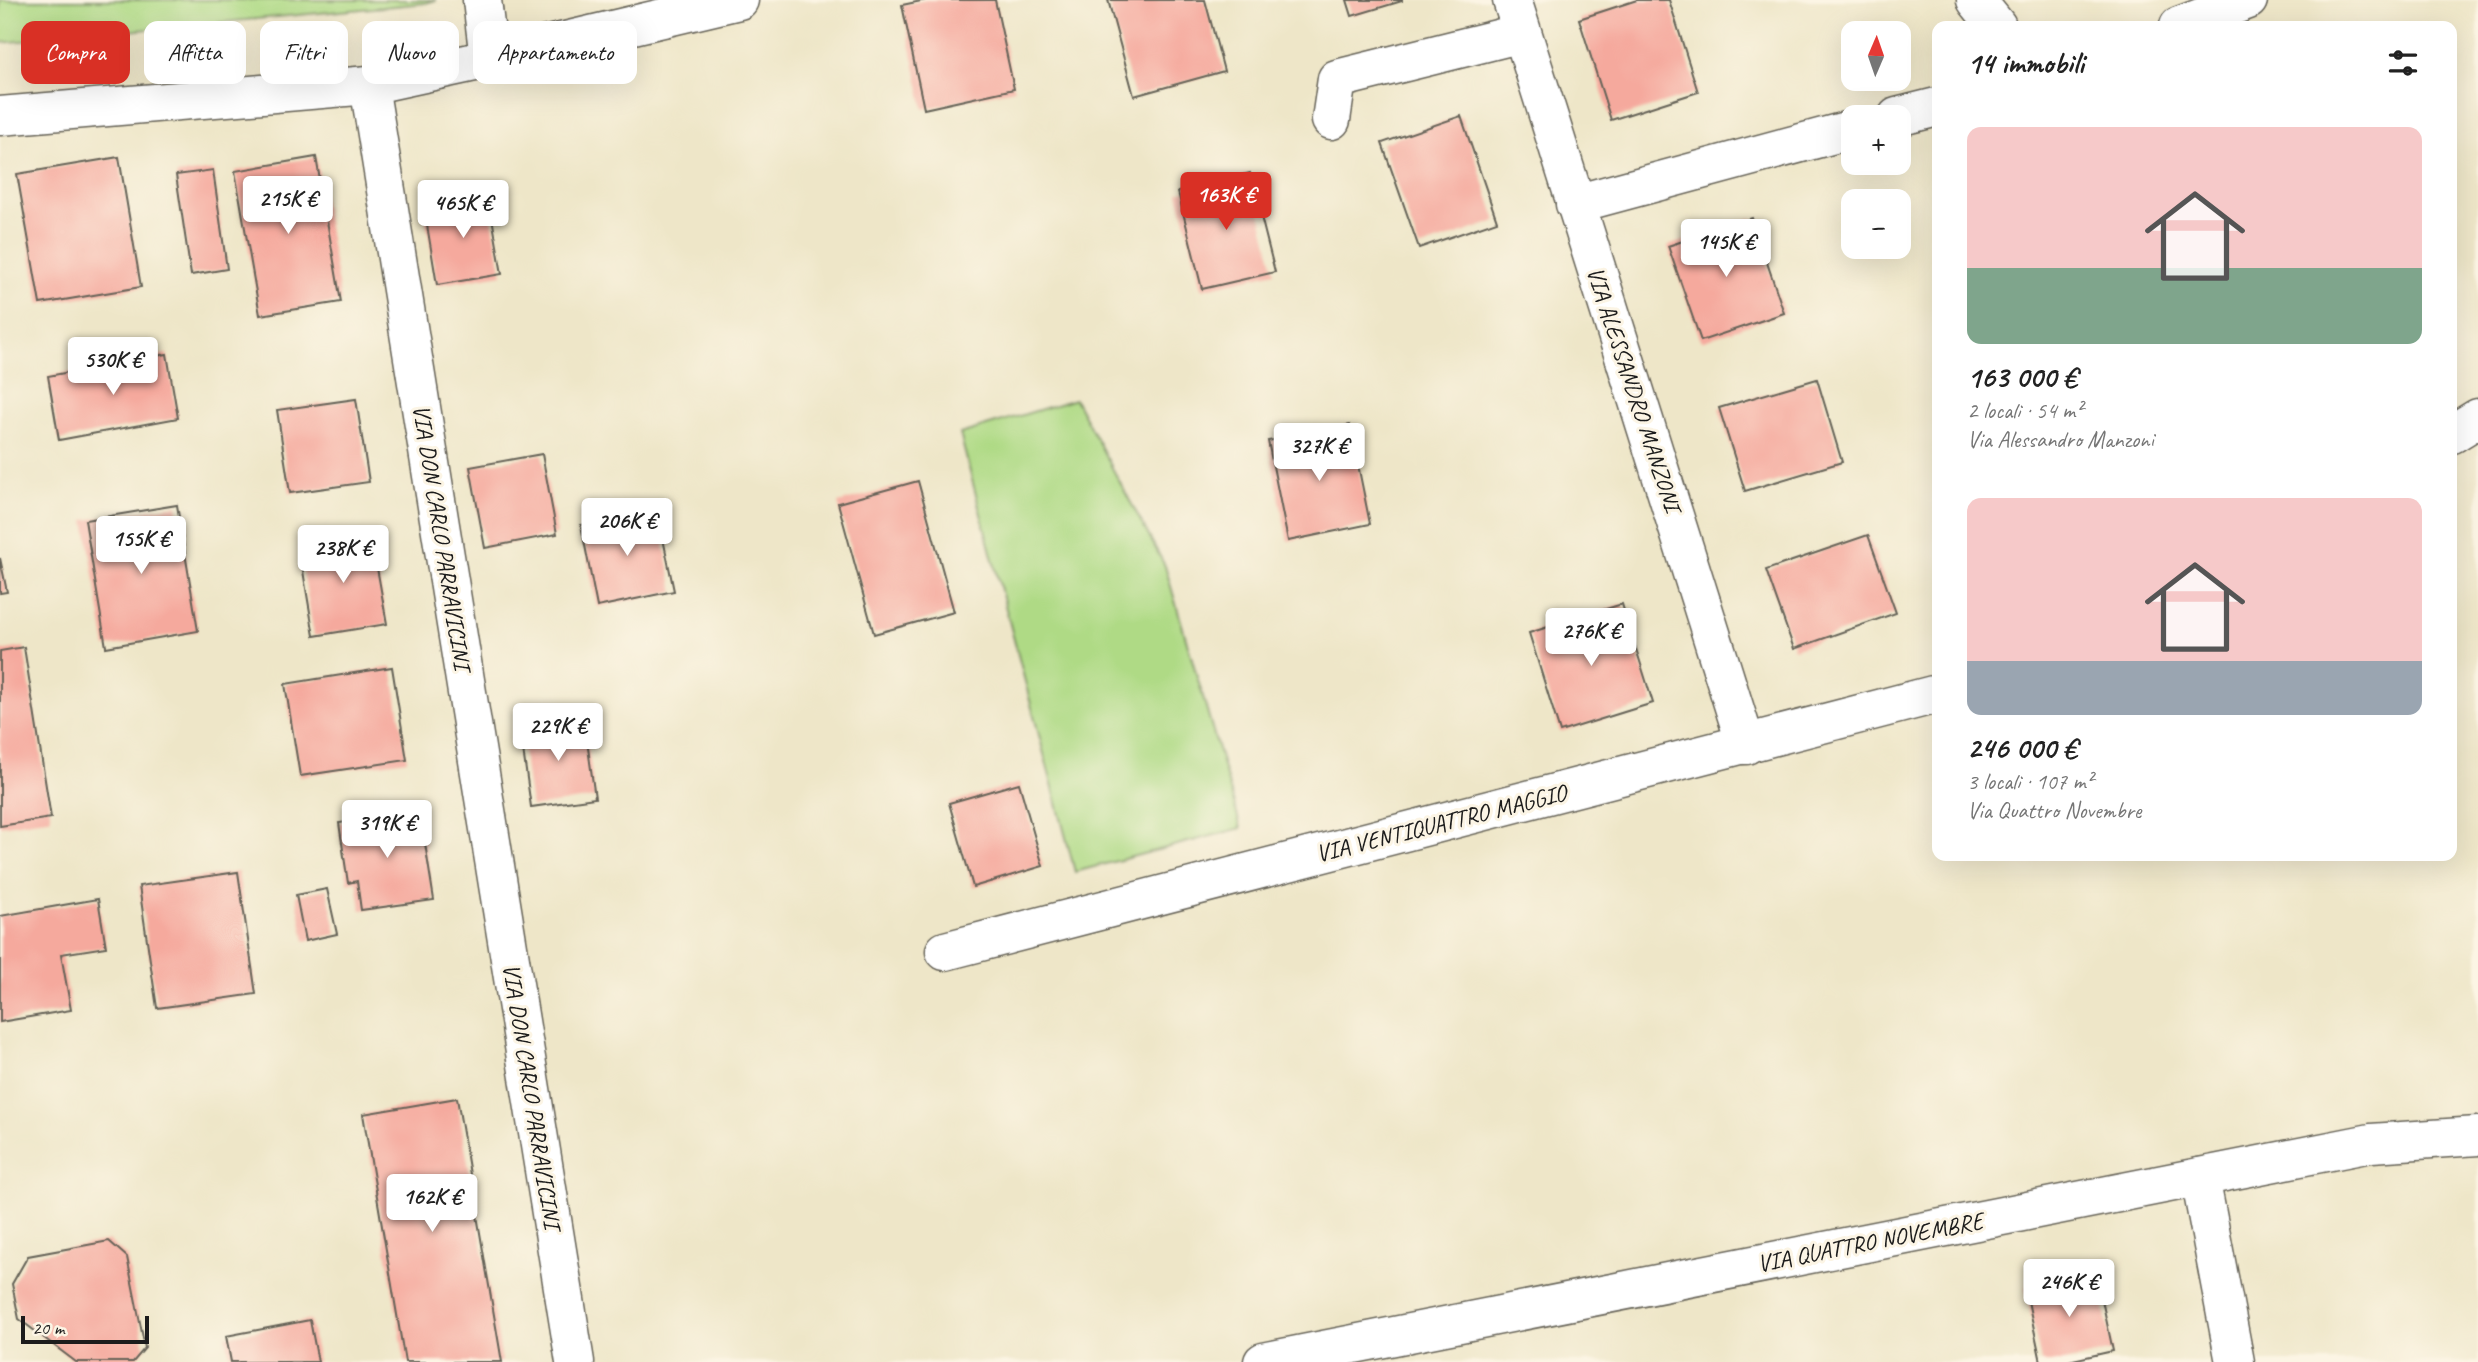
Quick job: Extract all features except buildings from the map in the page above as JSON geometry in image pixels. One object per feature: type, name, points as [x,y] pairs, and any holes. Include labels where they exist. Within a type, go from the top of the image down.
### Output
[{"type":"street","points":[[482,0],[484,21]]},
{"type":"street","points":[[637,24],[739,0]]},
{"type":"street","points":[[1976,0],[1993,21]]},
{"type":"street","points":[[2192,21],[2248,0]]},
{"type":"street","name":"VIA ALESSANDRO MANZONI","points":[[1331,120],[1336,79],[1517,17],[1746,745]]},
{"type":"street","points":[[0,116],[369,85],[473,62]]},
{"type":"street","name":"VIA DON CARLO PARRAVICINI","points":[[369,85],[575,1362]]},
{"type":"street","points":[[1911,114],[1932,108]]},
{"type":"street","points":[[1575,204],[1841,132]]},
{"type":"street","points":[[2457,431],[2478,418]]},
{"type":"street","name":"VIA VENTIQUATTRO MAGGIO","points":[[945,951],[1932,695]]},
{"type":"street","name":"VIA QUATTRO NOVEMBRE","points":[[1263,1362],[2371,1143],[2478,1136]]},
{"type":"street","points":[[2200,1177],[2235,1362]]},
{"type":"green space","points":[[0,0],[436,0],[234,21],[144,21],[144,29],[130,31],[130,21],[21,21],[21,41],[0,43]]},
{"type":"green space","points":[[1075,399],[1165,566],[1241,828],[1075,872],[960,434]]}]
